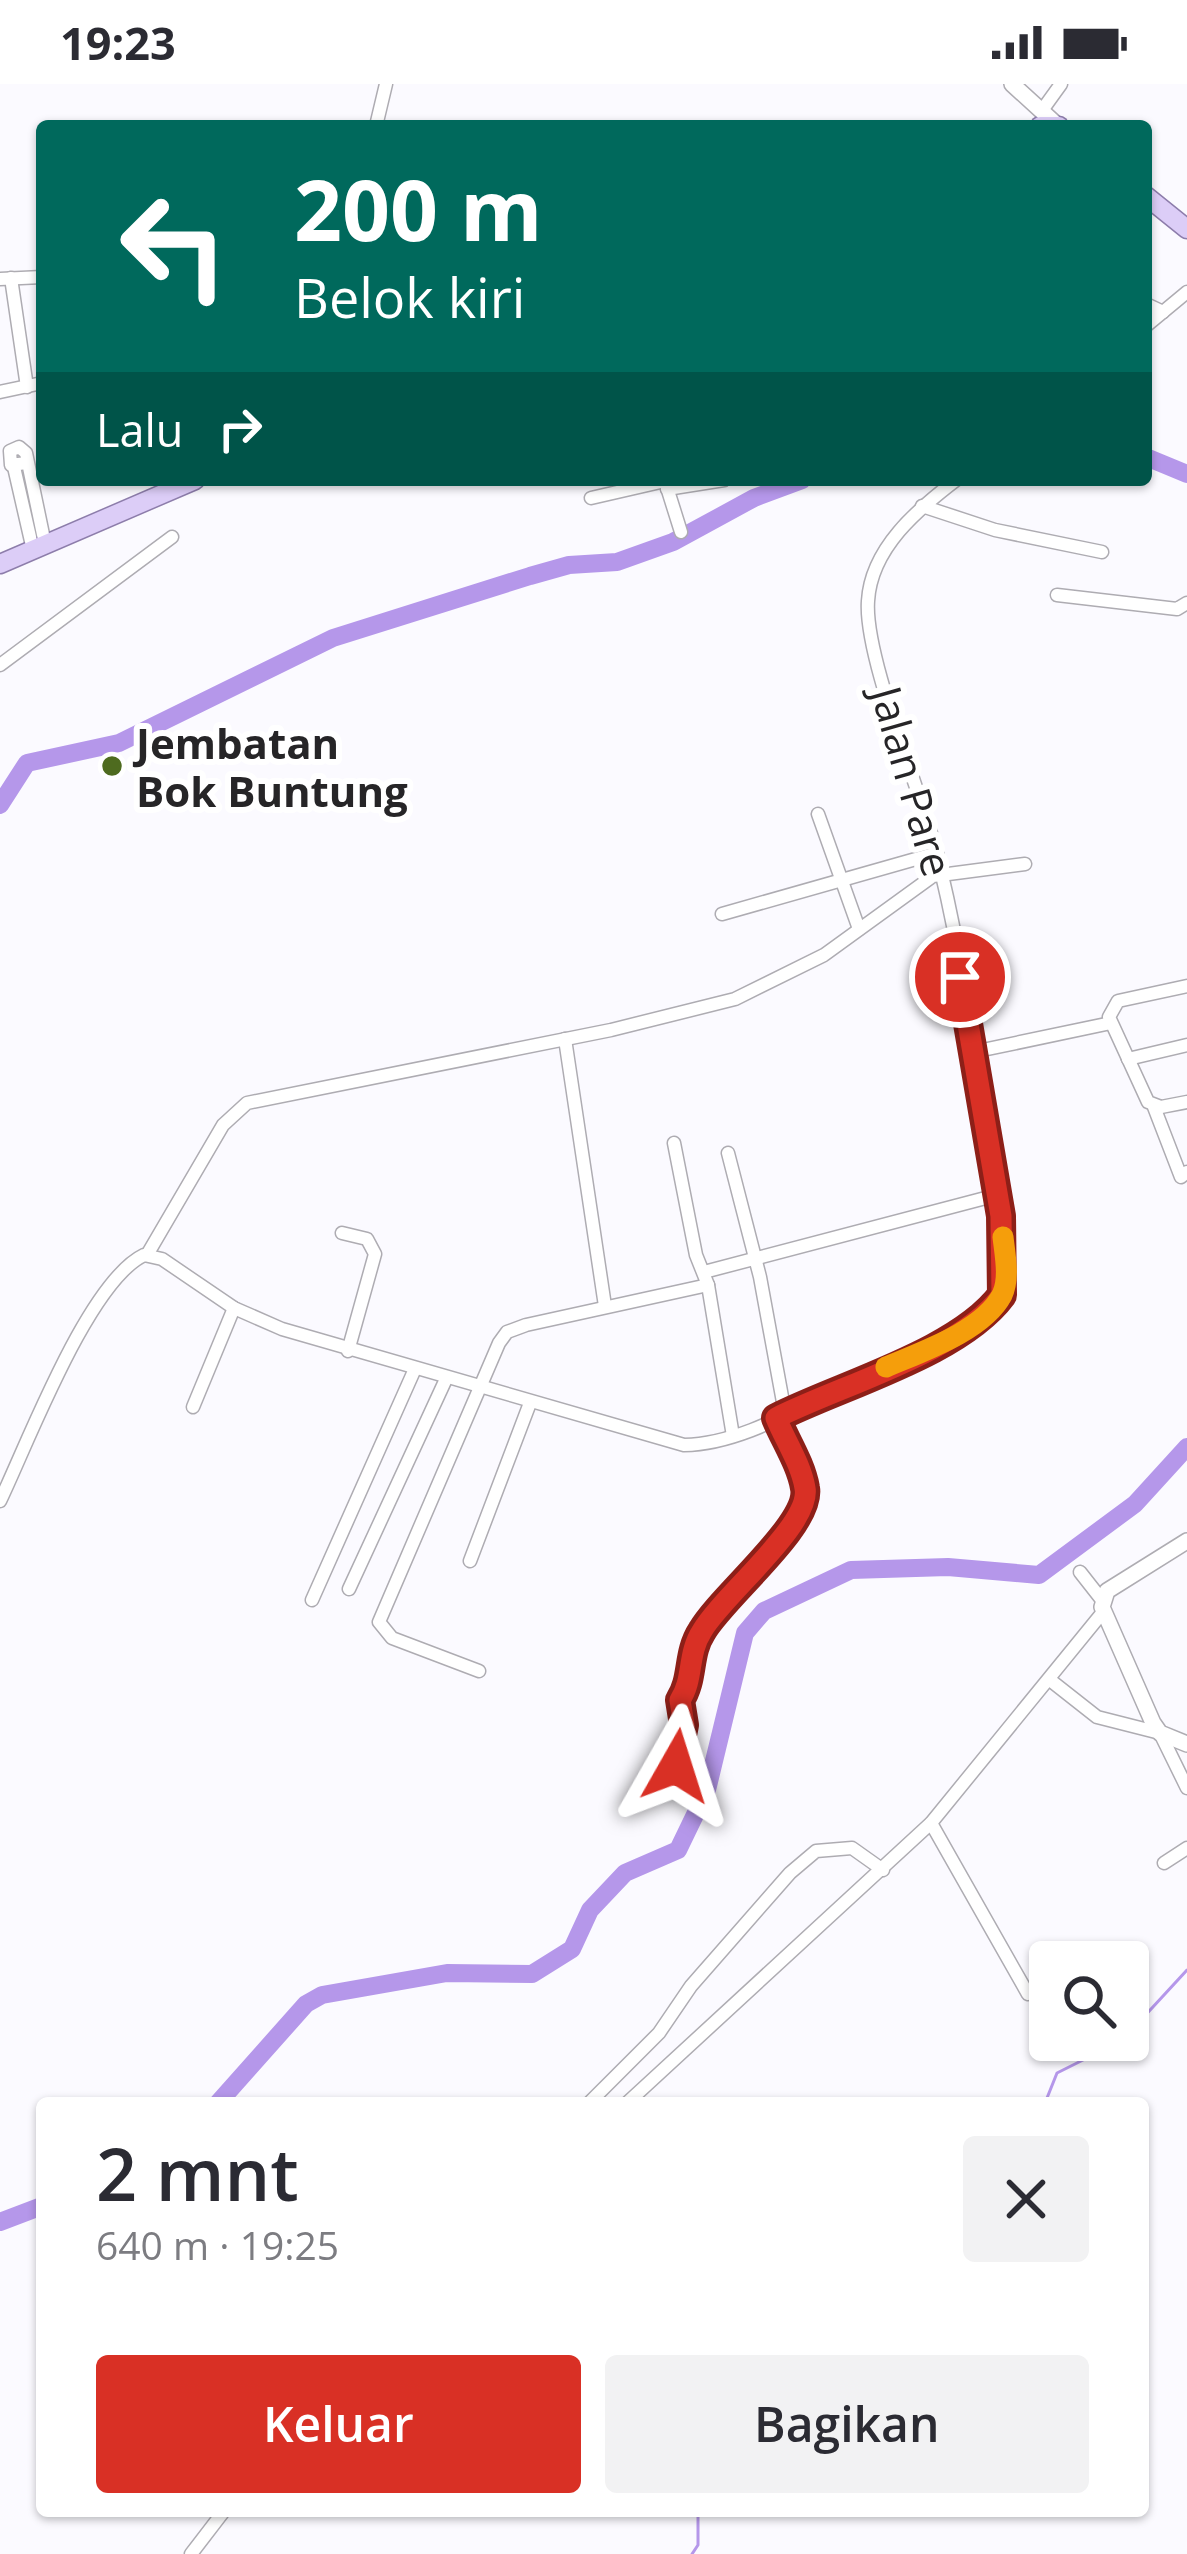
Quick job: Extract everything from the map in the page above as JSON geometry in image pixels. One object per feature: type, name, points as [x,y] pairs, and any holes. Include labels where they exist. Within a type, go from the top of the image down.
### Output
[{"type":"main road","points":[[1152,201],[1187,229]]},
{"type":"main road","points":[[0,564],[159,490]]},
{"type":"street","points":[[377,120],[386,84]]},
{"type":"street","points":[[1012,84],[1041,117],[1061,84]]},
{"type":"street","points":[[27,386],[5,279],[36,277]]},
{"type":"street","points":[[1152,321],[1187,292]]},
{"type":"street","points":[[1152,307],[1163,312]]},
{"type":"street","points":[[0,392],[36,384]]},
{"type":"street","points":[[19,460],[39,547]]},
{"type":"street","points":[[591,498],[650,486]]},
{"type":"street","points":[[666,486],[681,532]]},
{"type":"street","name":"Jalan Pare","points":[[780,1416],[928,1349],[979,1318],[1005,1285],[998,1195],[937,853],[875,648],[867,605],[875,572],[890,545],[922,506],[948,486]]},
{"type":"street","points":[[922,506],[995,530],[1102,552]]},
{"type":"street","points":[[0,665],[172,537]]},
{"type":"street","points":[[1058,595],[1177,609],[1187,603]]},
{"type":"street","points":[[818,814],[859,929]]},
{"type":"street","points":[[722,914],[937,853]]},
{"type":"street","points":[[0,1501],[88,1318],[123,1271],[147,1255],[223,1125],[247,1103],[695,1011],[760,990],[941,874],[1025,864]]},
{"type":"street","points":[[1187,986],[1118,1001],[1109,1011],[1154,1107],[1175,1167],[1181,1177],[1187,1172]]},
{"type":"street","points":[[973,1052],[1112,1023]]},
{"type":"street","points":[[565,1039],[605,1306]]},
{"type":"street","points":[[1128,1059],[1187,1046]]},
{"type":"street","points":[[1154,1107],[1187,1102]]},
{"type":"street","points":[[674,1143],[695,1255],[706,1278],[734,1436]]},
{"type":"street","points":[[676,1766],[684,1725],[680,1700],[688,1689],[691,1650],[729,1594],[783,1538],[805,1501],[805,1485],[780,1416],[755,1259],[728,1153]]},
{"type":"street","points":[[479,1671],[392,1638],[379,1622],[507,1332],[706,1278],[755,1259],[998,1195]]},
{"type":"street","points":[[342,1233],[367,1239],[375,1254],[348,1351]]},
{"type":"street","points":[[147,1255],[169,1263],[234,1308],[348,1351],[672,1444],[734,1436],[780,1416]]},
{"type":"street","points":[[193,1407],[234,1308]]},
{"type":"street","points":[[312,1600],[414,1371]]},
{"type":"street","points":[[349,1588],[446,1379]]},
{"type":"street","points":[[470,1561],[530,1403]]},
{"type":"street","points":[[633,2097],[931,1823],[1050,1679],[1102,1606],[1106,1591],[1187,1541]]},
{"type":"street","points":[[332,1554],[358,1566]]},
{"type":"street","points":[[1079,1573],[1102,1606],[1187,1787]]},
{"type":"street","points":[[1050,1679],[1097,1717],[1187,1743]]},
{"type":"street","points":[[931,1823],[1028,1994]]},
{"type":"street","points":[[596,2097],[659,2033],[691,1986],[810,1855],[852,1848],[883,1870]]},
{"type":"street","points":[[1164,1863],[1187,1848]]},
{"type":"street","points":[[191,2554],[219,2517]]},
{"type":"waterway","points":[[1152,459],[1187,474]]},
{"type":"waterway","points":[[0,805],[27,763],[119,743],[333,638],[569,565],[617,562],[673,542],[786,486]]},
{"type":"waterway","points":[[223,2097],[306,2004],[322,1995],[447,1973],[532,1974],[572,1949],[590,1910],[625,1873],[678,1850],[707,1790],[745,1633],[764,1611],[851,1570],[948,1567],[1039,1575],[1135,1504],[1187,1447]]},
{"type":"waterway","points":[[1149,2011],[1187,1970]]},
{"type":"waterway","points":[[1047,2097],[1057,2073],[1081,2061]]},
{"type":"waterway","points":[[0,2222],[36,2208]]},
{"type":"waterway","points":[[692,2554],[698,2545],[698,2517]]},
{"type":"slow traffic","points":[[886,1367],[928,1349],[994,1305],[1005,1285],[1003,1237]]},
{"type":"place","name":"Jembatan Bok Buntung","points":[[112,766]]},
{"type":"route","points":[[676,1766],[684,1725],[680,1697],[688,1689],[691,1650],[729,1594],[783,1538],[805,1501],[805,1485],[776,1418],[928,1349],[979,1318],[1002,1295],[1006,1269],[1001,1216],[960,977]]}]
